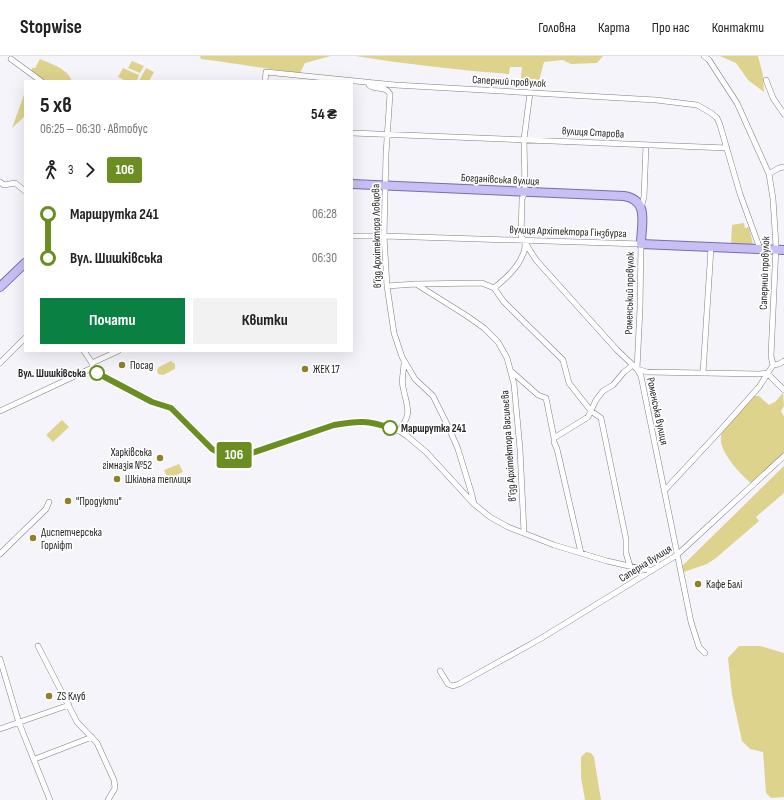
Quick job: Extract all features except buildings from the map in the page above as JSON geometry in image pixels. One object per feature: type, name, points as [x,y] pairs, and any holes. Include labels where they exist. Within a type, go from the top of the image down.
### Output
[{"type":"main road","name":"Богданівська вулиця","points":[[353,184],[624,196],[635,200],[641,208]]},
{"type":"main road","name":"Роменський провулок","points":[[640,244],[641,208]]},
{"type":"main road","name":"вулиця Архітектора Гінзбурга","points":[[640,244],[780,250]]},
{"type":"main road","points":[[0,286],[24,267]]},
{"type":"street","name":"Саперний провулок","points":[[704,56],[709,60],[737,103],[769,174],[780,250],[771,356],[773,365]]},
{"type":"street","points":[[11,59],[40,80]]},
{"type":"street","name":"Саперний провулок","points":[[265,80],[266,72],[348,80]]},
{"type":"street","name":"Саперний провулок","points":[[353,80],[395,85],[656,100],[697,106],[711,113],[717,118],[727,148]]},
{"type":"street","points":[[766,80],[773,98],[784,114]]},
{"type":"street","name":"в’їзд Архітектора Ловцова","points":[[369,82],[369,85],[373,88],[383,88],[390,94],[386,135],[384,236],[386,286],[394,333],[404,361],[415,378],[433,396],[448,426],[458,449],[474,504]]},
{"type":"street","points":[[494,288],[514,269],[524,254],[525,241],[521,236],[522,200],[525,192],[524,139],[530,93]]},
{"type":"street","name":"вулиця Старова","points":[[353,134],[524,139],[727,148]]},
{"type":"street","name":"Роменський провулок","points":[[641,208],[644,197],[646,145]]},
{"type":"street","points":[[727,148],[740,194],[759,246],[759,250]]},
{"type":"street","points":[[769,174],[779,168],[784,167]]},
{"type":"street","points":[[0,182],[4,185],[14,183],[24,190]]},
{"type":"street","name":"вулиця Архітектора Гінзбурга","points":[[353,236],[640,244]]},
{"type":"street","name":"Роменська вулиця","points":[[525,241],[536,260],[617,350],[635,367],[641,376],[691,622],[699,648],[705,653]]},
{"type":"street","name":"Роменський провулок","points":[[635,367],[640,308],[640,244]]},
{"type":"street","points":[[703,373],[711,248]]},
{"type":"street","points":[[386,286],[482,283],[494,288],[504,302],[563,360],[569,383],[591,411],[601,418],[626,539],[626,553],[630,566]]},
{"type":"street","name":"в’їзд Архітектора Васильєва","points":[[416,284],[484,328],[498,342],[507,358],[514,384],[520,449],[524,532]]},
{"type":"street","points":[[0,363],[24,339]]},
{"type":"street","points":[[85,352],[92,366],[99,374],[139,396],[171,408],[212,449],[219,453],[243,456],[334,425],[350,422],[371,422],[399,431],[407,436],[426,452],[474,504],[490,517],[508,527],[554,545],[651,571]]},
{"type":"street","points":[[0,411],[92,366],[116,352]]},
{"type":"street","points":[[399,431],[407,417],[408,409],[402,377],[404,361]]},
{"type":"street","points":[[664,490],[759,387],[773,365],[784,361]]},
{"type":"street","points":[[554,438],[588,417],[596,400],[603,391],[613,385],[624,372],[635,367],[647,372],[767,373]]},
{"type":"street","points":[[511,371],[538,395],[546,398],[554,442],[557,449],[581,553]]},
{"type":"street","points":[[767,373],[784,390]]},
{"type":"street","name":"Саперна вулиця","points":[[440,671],[448,684],[456,685],[540,639],[677,555],[784,456]]},
{"type":"street","points":[[0,554],[46,509],[49,502]]},
{"type":"street","points":[[38,646],[77,722],[97,743],[114,780],[115,788],[108,800]]},
{"type":"street","points":[[0,659],[20,723],[50,800]]},
{"type":"street","points":[[0,729],[69,705]]},
{"type":"street","points":[[35,759],[92,737]]},
{"type":"shaded area","points":[[200,56],[331,56],[305,63],[300,73],[201,59]]},
{"type":"shaded area","points":[[355,56],[603,56],[597,63],[571,64],[563,60],[544,62],[539,81],[522,81],[522,67],[510,67],[509,74],[393,62]]},
{"type":"shaded area","points":[[720,56],[758,56],[763,75],[764,92],[748,80],[736,63]]},
{"type":"shaded area","points":[[40,59],[63,70],[72,80],[43,80],[31,71],[32,68],[35,68]]},
{"type":"shaded area","points":[[132,61],[144,66],[140,73],[128,68]]},
{"type":"shaded area","points":[[123,68],[139,75],[137,80],[124,80],[118,77]]},
{"type":"shaded area","points":[[146,68],[154,72],[150,80],[140,80]]},
{"type":"shaded area","points":[[24,95],[24,117],[12,128]]},
{"type":"shaded area","points":[[744,223],[745,228],[749,227],[753,244],[731,244],[732,225]]},
{"type":"shaded area","points":[[171,361],[175,364],[175,369],[163,375],[158,374],[157,370],[159,367]]},
{"type":"shaded area","points":[[783,393],[784,406],[781,411],[784,417],[784,453],[752,484],[742,475],[727,456],[721,443],[721,435],[753,396],[759,396],[769,405],[775,402]]},
{"type":"shaded area","points":[[62,420],[69,427],[53,442],[46,435]]},
{"type":"shaded area","points":[[179,464],[183,472],[168,479],[164,470]]},
{"type":"shaded area","points":[[784,466],[784,493],[756,517],[759,521],[707,564],[681,573],[680,568]]},
{"type":"shaded area","points":[[159,475],[162,479],[152,485],[150,480]]},
{"type":"shaded area","points":[[739,646],[760,646],[784,653],[784,797],[771,798],[766,793],[763,752],[750,749],[742,741],[732,695],[728,658]]},
{"type":"shaded area","points":[[586,752],[591,753],[594,757],[601,800],[585,800],[581,777],[581,757]]},
{"type":"bus line","name":"106","points":[[97,373],[152,402],[171,408],[212,449],[227,455],[243,456],[334,425],[350,422],[371,422],[390,428]]},
{"type":"place","name":"Посад","points":[[122,365]]},
{"type":"place","name":"ЖЕК 17","points":[[305,369]]},
{"type":"place","name":"Вул. Шишківська","points":[[97,373]]},
{"type":"place","name":"Маршрутка 241","points":[[390,428]]},
{"type":"place","name":"Харківська гімназія №52","points":[[160,458]]},
{"type":"place","name":"Шкільна теплиця","points":[[117,479]]},
{"type":"place","name":"\"Продукти\"","points":[[68,501]]},
{"type":"place","name":"Диспетчерська Горліфт","points":[[33,538]]},
{"type":"place","name":"Кафе Балі","points":[[698,584]]},
{"type":"place","name":"ZS Клуб","points":[[49,696]]}]
